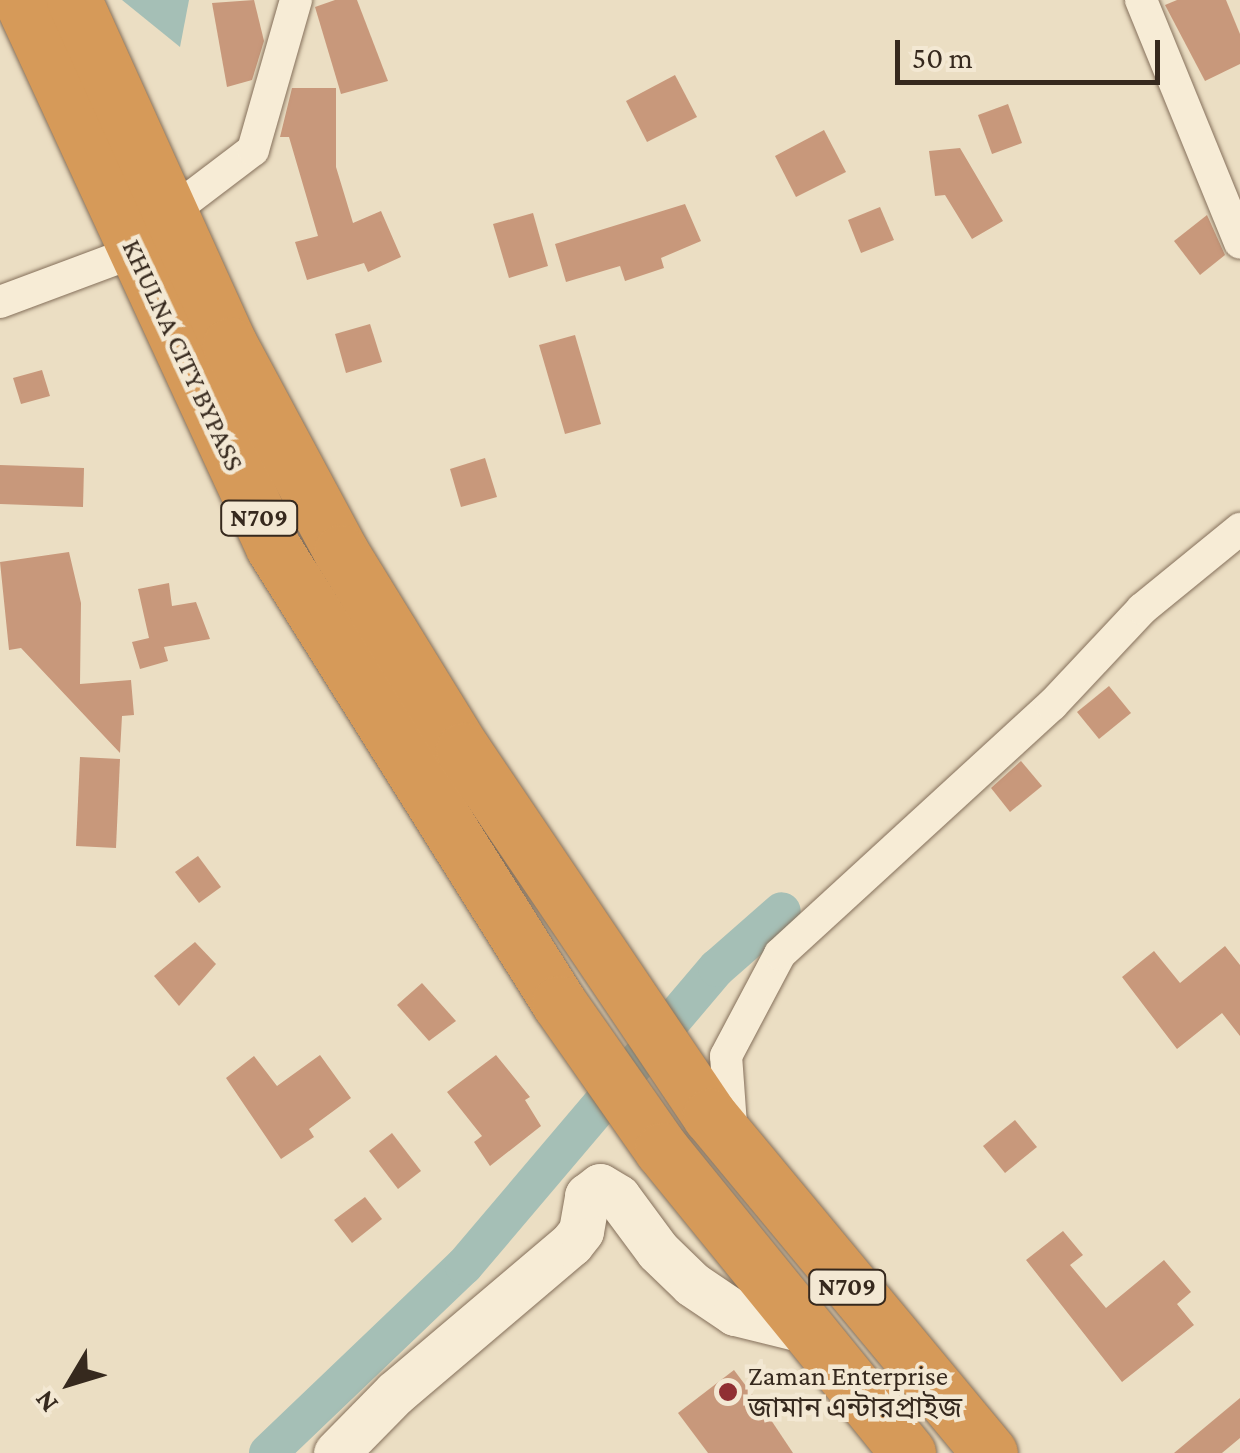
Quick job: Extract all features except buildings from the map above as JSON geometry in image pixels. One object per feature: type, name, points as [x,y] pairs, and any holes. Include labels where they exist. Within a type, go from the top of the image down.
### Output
[{"type":"highway","name":"KHULNA CITY BYPASS","points":[[21,0],[152,232],[230,346],[340,552],[625,995],[721,1130]]},
{"type":"highway","name":"KHULNA CITY BYPASS","points":[[74,0],[152,232],[273,547],[559,1003],[662,1150],[804,1330]]},
{"type":"highway","name":"N709","points":[[721,1130],[990,1453]]},
{"type":"highway","name":"N709","points":[[804,1330],[908,1453]]},
{"type":"street","points":[[0,302],[152,232],[253,150],[296,0]]},
{"type":"street","points":[[1141,0],[1240,243]]},
{"type":"street","points":[[721,1130],[726,1056],[780,954],[1052,705],[1142,610],[1240,529]]},
{"type":"street","points":[[336,1453],[408,1382],[571,1244],[581,1231],[587,1196],[600,1186],[618,1197],[692,1284],[735,1312],[804,1330]]},
{"type":"water","points":[[122,0],[189,0],[180,47]]},
{"type":"waterway","points":[[268,1453],[464,1266],[717,968],[782,911]]},
{"type":"place","name":"Zaman Enterprise জামান এন্টারপ্রাইজ","points":[[728,1392]]}]
